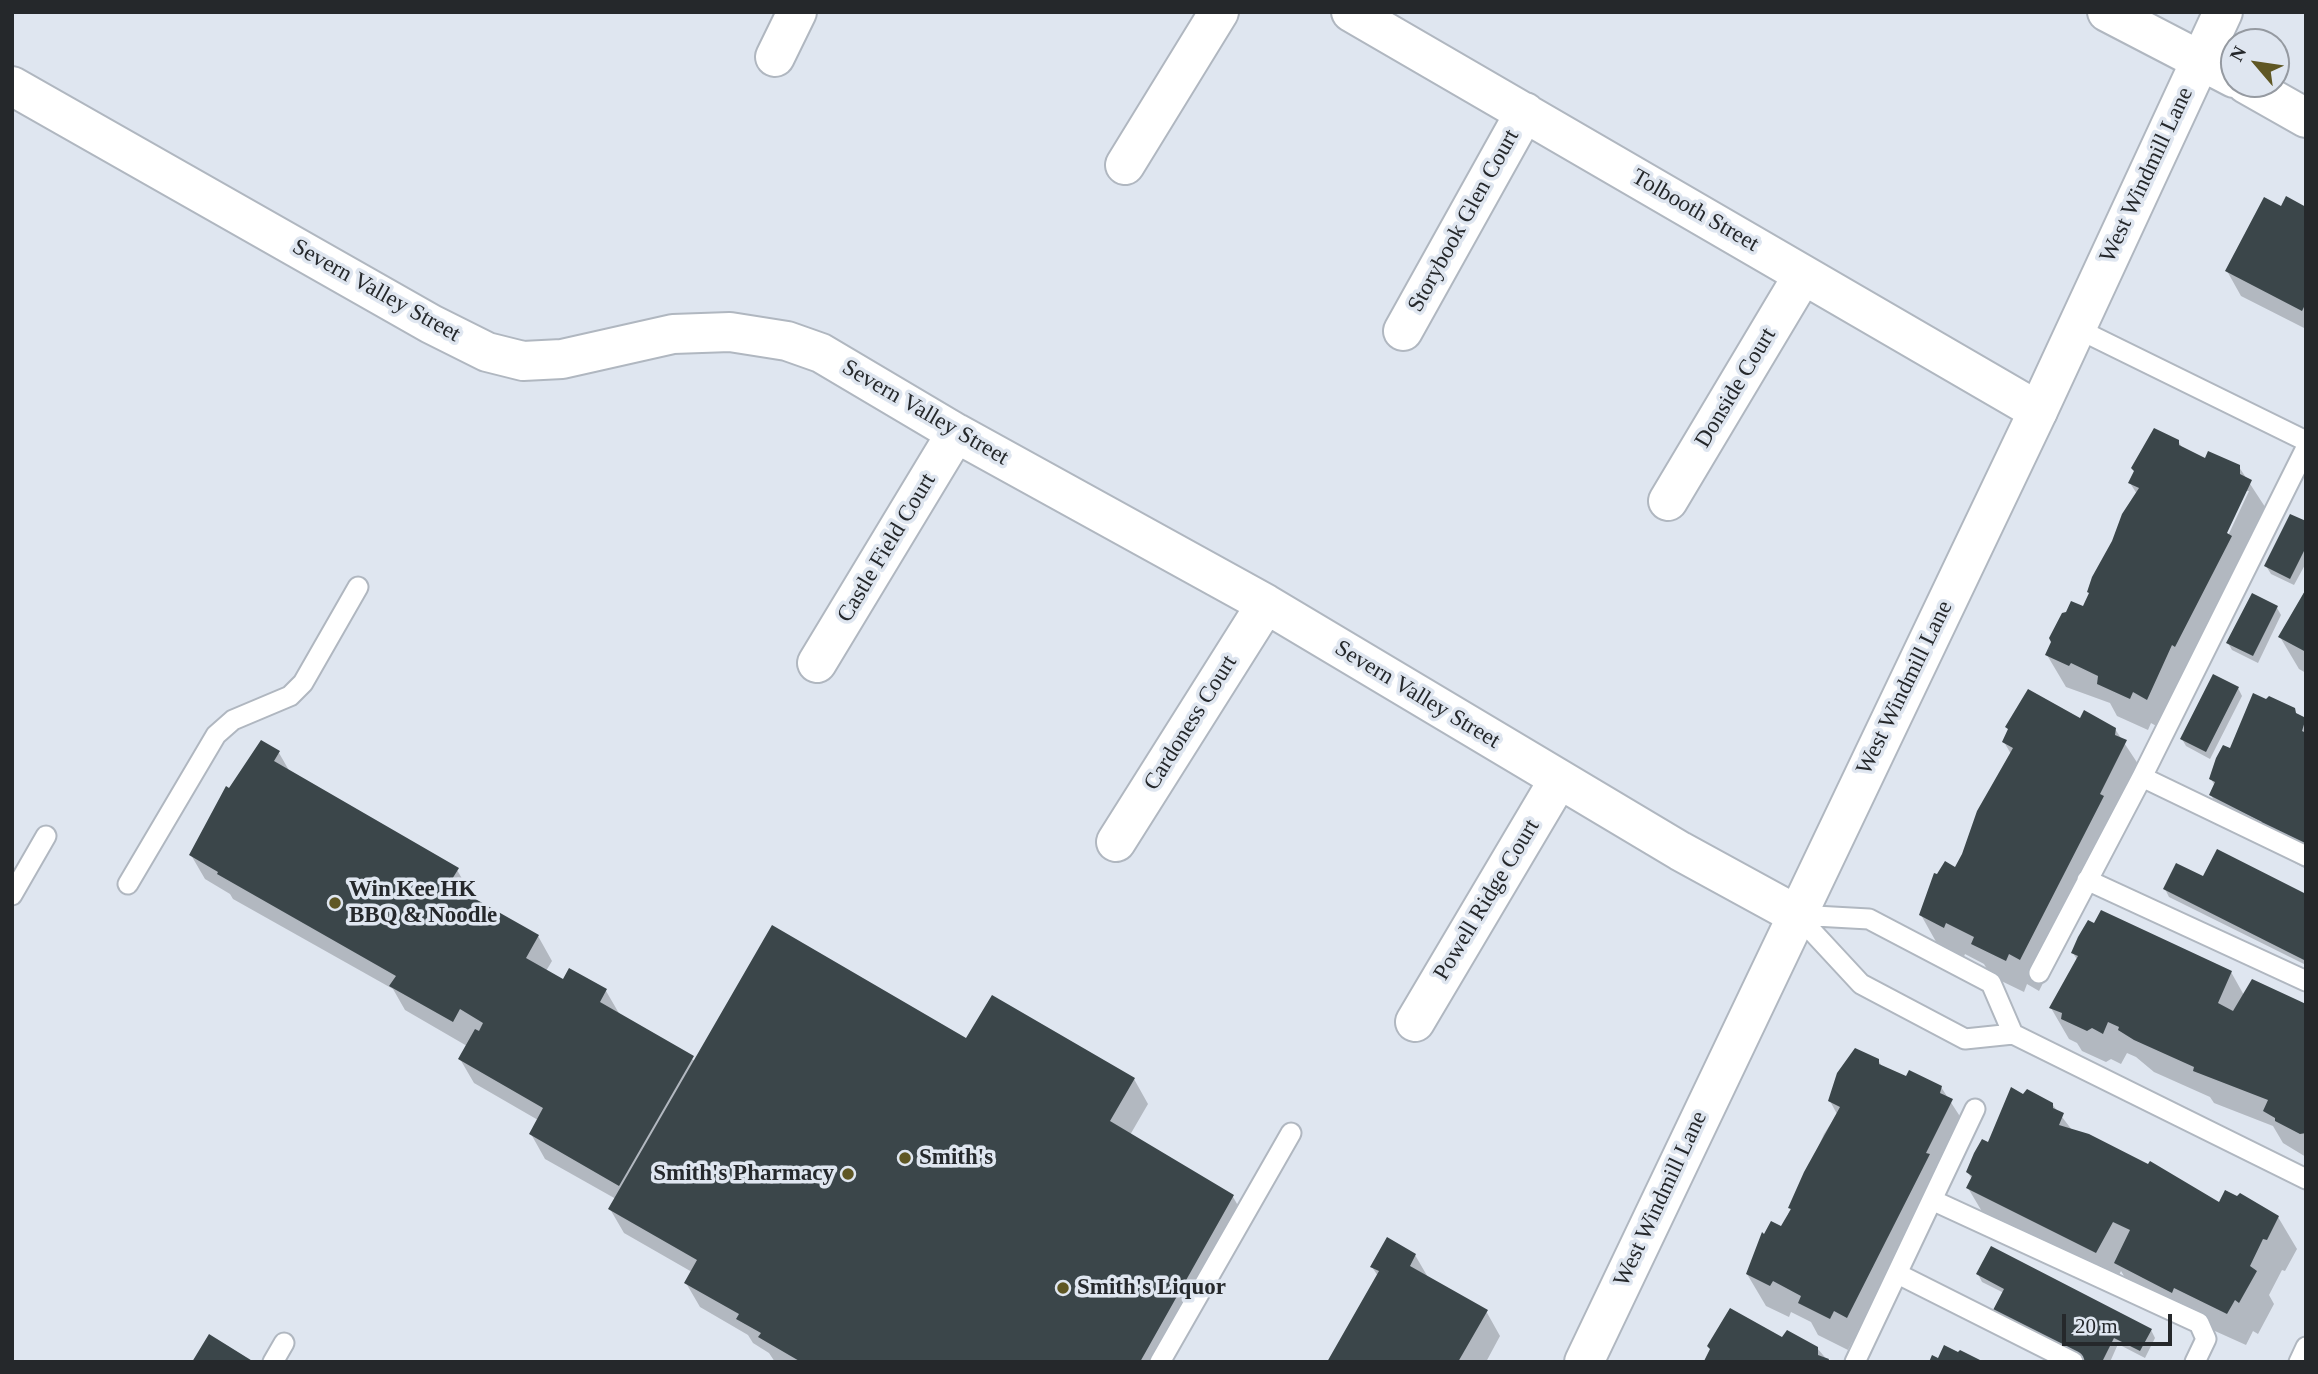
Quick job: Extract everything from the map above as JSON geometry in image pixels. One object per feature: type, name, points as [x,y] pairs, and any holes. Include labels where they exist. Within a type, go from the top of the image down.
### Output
[{"type":"street","points":[[775,57],[797,12]]},
{"type":"street","points":[[1125,165],[1219,12]]},
{"type":"street","name":"Tolbooth Street","points":[[1351,12],[2038,411]]},
{"type":"street","points":[[2106,12],[2220,70]]},
{"type":"street","name":"West Windmill Lane","points":[[1584,1362],[2038,411],[2224,12]]},
{"type":"street","name":"Severn Valley Street","points":[[12,86],[419,317],[487,352],[523,361],[562,359],[673,334],[730,332],[787,341],[821,353],[956,433],[1266,604],[1559,779],[1797,915]]},
{"type":"street","points":[[2271,98],[2306,118]]},
{"type":"street","name":"Storybook Glen Court","points":[[1403,331],[1525,112]]},
{"type":"street","name":"Donside Court","points":[[1668,501],[1803,275]]},
{"type":"street","name":"Castle Field Court","points":[[817,663],[956,433]]},
{"type":"street","name":"Cardoness Court","points":[[1116,842],[1266,604]]},
{"type":"street","name":"Powell Ridge Court","points":[[1415,1021],[1559,779]]},
{"type":"lane","points":[[2076,328],[2306,441]]},
{"type":"lane","points":[[2039,973],[2142,776],[2306,448]]},
{"type":"lane","points":[[128,884],[216,735],[233,720],[290,696],[303,683],[358,587]]},
{"type":"lane","points":[[2142,776],[2306,856]]},
{"type":"lane","points":[[12,895],[46,836]]},
{"type":"lane","points":[[2087,880],[2306,981]]},
{"type":"lane","points":[[1797,915],[1869,919],[1991,983],[2013,1034]]},
{"type":"lane","points":[[1797,915],[1861,984],[1965,1039],[2013,1034],[2306,1179]]},
{"type":"lane","points":[[1855,1362],[1975,1109]]},
{"type":"lane","points":[[1160,1362],[1291,1133]]},
{"type":"lane","points":[[1933,1200],[2199,1323],[2206,1339],[2194,1362]]},
{"type":"lane","points":[[1898,1274],[2073,1362]]},
{"type":"lane","points":[[273,1362],[284,1343]]},
{"type":"lane","points":[[2299,1362],[2306,1347]]},
{"type":"building","points":[[2286,196],[2306,207],[2306,303],[2302,311],[2225,271],[2264,197],[2281,206]]},
{"type":"building","points":[[2154,428],[2179,440],[2179,445],[2205,458],[2208,451],[2240,465],[2240,474],[2252,480],[2227,533],[2232,536],[2175,647],[2172,645],[2147,700],[2133,692],[2130,699],[2097,684],[2098,676],[2071,663],[2069,666],[2045,655],[2051,642],[2049,638],[2071,601],[2083,606],[2092,577],[2112,541],[2122,514],[2139,488],[2128,483],[2134,471],[2131,468]]},
{"type":"building","points":[[2290,514],[2306,521],[2306,547],[2290,579],[2264,566]]},
{"type":"building","points":[[2306,589],[2306,652],[2278,637]]},
{"type":"building","points":[[2252,593],[2278,606],[2253,656],[2226,643]]},
{"type":"building","points":[[2213,674],[2239,687],[2206,752],[2180,739]]},
{"type":"building","points":[[2028,689],[2080,718],[2084,710],[2116,728],[2115,735],[2127,740],[2100,794],[2104,796],[2020,960],[2009,954],[2006,961],[1971,944],[1974,937],[1946,923],[1944,928],[1919,915],[1934,873],[1937,874],[1945,861],[1955,867],[1962,854],[1977,811],[2013,748],[2002,742],[2008,729],[2005,727]]},
{"type":"building","points":[[2253,693],[2266,699],[2269,696],[2295,708],[2296,713],[2306,718],[2302,731],[2306,733],[2306,845],[2260,825],[2262,822],[2209,795],[2215,782],[2209,779],[2216,758],[2223,745],[2230,748]]},
{"type":"building","points":[[261,740],[280,751],[274,761],[459,868],[449,884],[539,935],[526,958],[563,979],[569,968],[607,989],[600,1002],[694,1056],[619,1186],[529,1134],[543,1108],[458,1059],[475,1029],[479,1031],[483,1023],[460,1009],[453,1022],[389,986],[396,976],[217,874],[218,872],[189,855],[226,786],[229,788]]},
{"type":"building","points":[[2217,849],[2306,894],[2306,961],[2163,889],[2176,863],[2203,876]]},
{"type":"building","points":[[2101,910],[2232,971],[2218,1003],[2233,1011],[2252,979],[2306,1004],[2306,1133],[2300,1134],[2275,1121],[2275,1118],[2263,1111],[2268,1100],[2193,1071],[2194,1067],[2134,1040],[2118,1030],[2119,1027],[2108,1022],[2103,1034],[2092,1028],[2087,1031],[2061,1019],[2062,1013],[2049,1008],[2078,956],[2071,953],[2078,937],[2088,920],[2094,923]]},
{"type":"building","name":"Smith's","points":[[772,925],[966,1038],[992,995],[1135,1078],[1110,1121],[1234,1195],[1140,1362],[801,1362],[758,1337],[761,1333],[736,1319],[739,1314],[684,1283],[697,1260],[608,1209]]},
{"type":"building","points":[[1855,1048],[1879,1059],[1879,1064],[1906,1076],[1909,1070],[1942,1086],[1940,1093],[1953,1099],[1926,1153],[1930,1154],[1847,1318],[1834,1311],[1830,1319],[1798,1303],[1801,1296],[1773,1281],[1770,1286],[1746,1274],[1762,1232],[1764,1234],[1771,1221],[1781,1226],[1791,1209],[1788,1208],[1804,1172],[1840,1107],[1828,1101],[1837,1073]]},
{"type":"building","points":[[2011,1087],[2023,1094],[2027,1089],[2053,1103],[2053,1108],[2064,1113],[2059,1125],[2089,1134],[2148,1164],[2150,1161],[2219,1202],[2225,1190],[2237,1196],[2240,1193],[2279,1216],[2267,1240],[2263,1239],[2250,1266],[2257,1271],[2239,1303],[2235,1300],[2227,1314],[2174,1288],[2172,1293],[2114,1263],[2130,1230],[2113,1222],[2096,1253],[1966,1188],[1972,1176],[1966,1172],[1974,1153],[1982,1139],[1988,1142]]},
{"type":"building","points":[[1387,1237],[1416,1254],[1410,1266],[1488,1310],[1458,1362],[1327,1362],[1379,1271],[1370,1267]]},
{"type":"building","points":[[1991,1246],[2152,1329],[2140,1351],[2114,1338],[2102,1362],[2088,1362],[1992,1312],[2004,1289],[1976,1274]]},
{"type":"building","points":[[1730,1308],[1782,1337],[1787,1330],[1818,1347],[1818,1355],[1829,1359],[1828,1362],[1704,1361],[1710,1349],[1707,1346]]},
{"type":"building","points":[[209,1334],[254,1362],[192,1362]]},
{"type":"building","points":[[1944,1345],[1984,1362],[1929,1362],[1932,1355],[1938,1358]]},
{"type":"place","name":"Win Kee HK BBQ & Noodle","points":[[335,903]]},
{"type":"place","name":"Smith's","points":[[905,1158]]},
{"type":"place","name":"Smith's Pharmacy","points":[[848,1174]]},
{"type":"place","name":"Smith's Liquor","points":[[1063,1288]]}]
